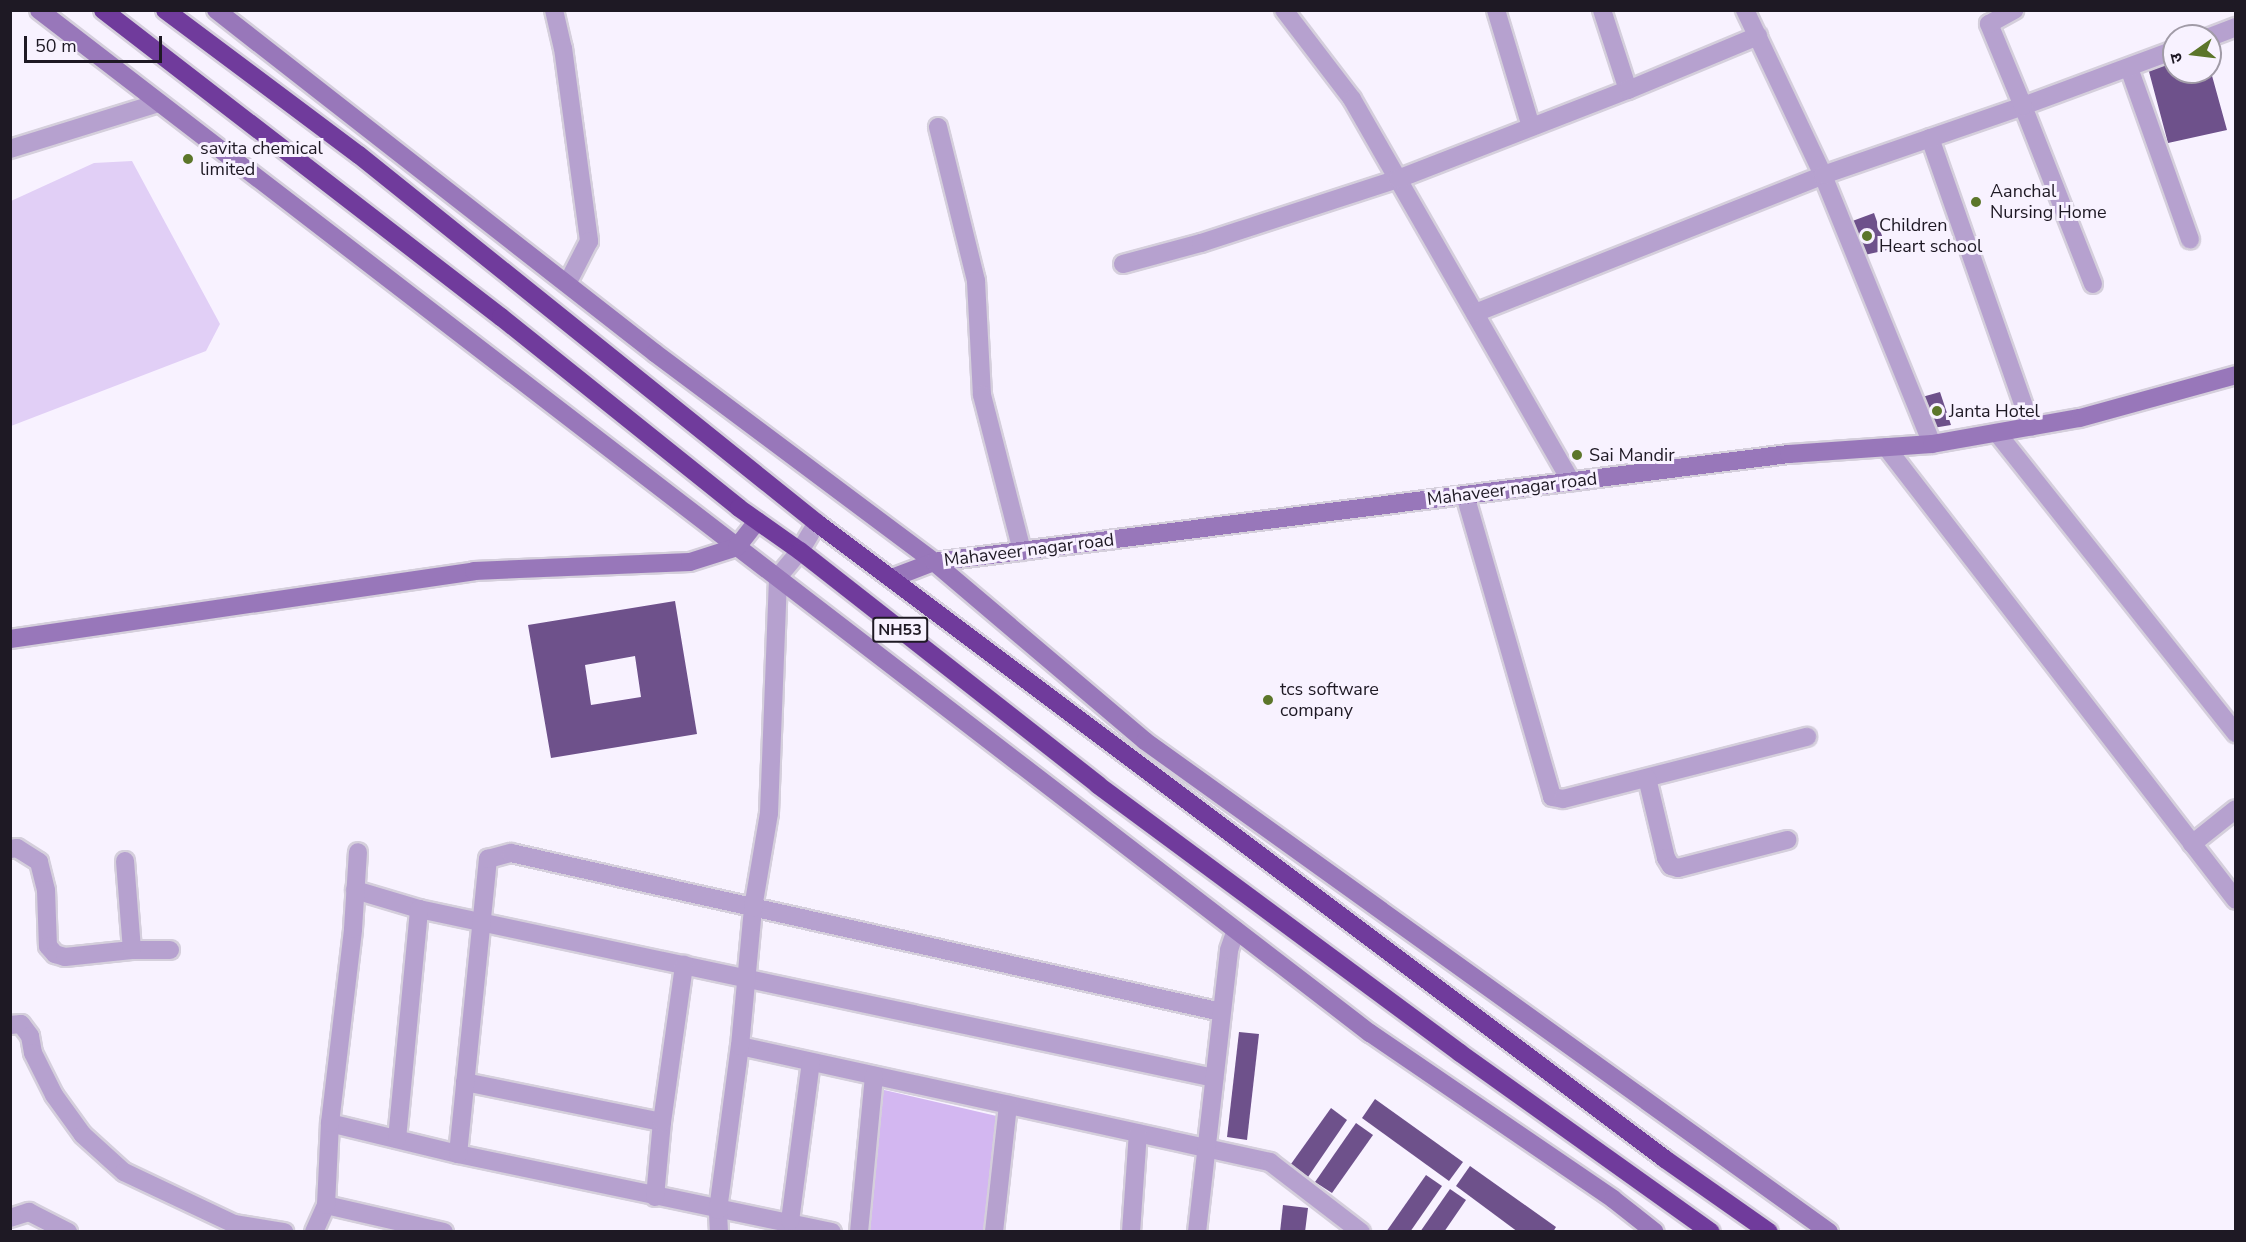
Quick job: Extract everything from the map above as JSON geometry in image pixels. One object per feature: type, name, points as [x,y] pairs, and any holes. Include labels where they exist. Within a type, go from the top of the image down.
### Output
[{"type":"highway","name":"NH53","points":[[103,10],[501,317],[758,521],[800,550],[1098,785],[1460,1053],[1711,1232]]},
{"type":"highway","name":"NH53","points":[[165,10],[359,155],[818,523],[1665,1160],[1769,1232]]},
{"type":"main road","points":[[39,10],[1370,1033],[1614,1199],[1655,1232]]},
{"type":"main road","points":[[216,10],[567,284],[934,562],[1145,741],[1551,1035],[1829,1232]]},
{"type":"main road","name":"Mahaveer nagar road","points":[[892,578],[934,562],[1789,454],[1932,444],[2080,418],[2235,375]]},
{"type":"main road","points":[[10,639],[474,572],[690,562],[737,547],[758,521]]},
{"type":"street","points":[[554,10],[563,48],[589,241],[567,284]]},
{"type":"street","points":[[1284,10],[1352,99],[1571,482]]},
{"type":"street","points":[[1496,10],[1531,127]]},
{"type":"street","points":[[1602,10],[1628,90]]},
{"type":"street","points":[[1746,10],[1823,175],[1932,444]]},
{"type":"street","points":[[2014,10],[1989,24],[2093,284]]},
{"type":"street","points":[[1123,264],[1201,243],[1398,178],[1628,90],[1758,36]]},
{"type":"street","points":[[1475,313],[1823,175],[2023,106],[2162,55]]},
{"type":"street","points":[[2129,68],[2190,239]]},
{"type":"street","points":[[10,149],[159,103]]},
{"type":"street","points":[[938,127],[976,281],[982,395],[1022,551]]},
{"type":"street","points":[[1930,138],[2031,427]]},
{"type":"street","points":[[1997,433],[2235,734]]},
{"type":"street","points":[[1886,447],[2235,900]]},
{"type":"street","points":[[1465,495],[1552,797],[1563,799],[1807,737]]},
{"type":"street","points":[[719,1232],[718,1210],[740,1046],[753,908],[769,813],[778,577],[818,523]]},
{"type":"street","points":[[1647,778],[1666,858],[1671,866],[1678,868],[1787,840]]},
{"type":"street","points":[[2192,844],[2235,809]]},
{"type":"street","points":[[10,849],[17,848],[39,862],[46,890],[48,946],[55,954],[65,957],[132,950],[170,950]]},
{"type":"street","points":[[314,1232],[326,1205],[330,1123],[358,852]]},
{"type":"street","points":[[458,1154],[488,859],[511,853],[1221,1012]]},
{"type":"street","points":[[125,861],[132,950]]},
{"type":"street","points":[[355,890],[419,909],[1214,1078]]},
{"type":"street","points":[[397,1139],[419,909]]},
{"type":"street","points":[[1197,1232],[1229,950],[1236,930]]},
{"type":"street","points":[[655,1197],[662,1122],[684,965]]},
{"type":"street","points":[[10,1025],[21,1024],[30,1036],[33,1053],[54,1095],[83,1135],[124,1172],[234,1224],[284,1232]]},
{"type":"street","points":[[740,1046],[1270,1162],[1361,1232]]},
{"type":"street","points":[[790,1221],[811,1062]]},
{"type":"street","points":[[859,1232],[874,1076]]},
{"type":"street","points":[[465,1082],[662,1122]]},
{"type":"street","points":[[994,1232],[1008,1105]]},
{"type":"street","points":[[330,1123],[458,1154],[655,1197],[790,1221],[832,1232]]},
{"type":"street","points":[[1131,1232],[1138,1133]]},
{"type":"street","points":[[326,1205],[444,1232]]},
{"type":"street","points":[[10,1218],[29,1212],[40,1225],[68,1232]]},
{"type":"shaded area","points":[[132,161],[220,324],[206,351],[11,426],[11,201],[94,163]]},
{"type":"shaded area","points":[[880,1089],[1001,1117],[985,1231],[859,1232]]},
{"type":"building","points":[[2162,63],[2162,84],[2214,84],[2227,130],[2168,143],[2148,68]]},
{"type":"building","name":"Children Heart school","points":[[1874,213],[1887,250],[1860,256],[1847,223]]},
{"type":"building","name":"Janta Hotel","points":[[1940,392],[1951,425],[1933,428],[1922,397]]},
{"type":"building","points":[[675,601],[697,734],[551,758],[528,625]],"holes":[[[635,656],[641,697],[591,705],[585,665]]]},
{"type":"building","points":[[1239,1032],[1259,1034],[1247,1140],[1227,1137]]},
{"type":"building","points":[[1375,1099],[1463,1162],[1449,1181],[1362,1118]]},
{"type":"building","points":[[1331,1108],[1347,1120],[1308,1177],[1291,1164]]},
{"type":"building","points":[[1356,1123],[1373,1135],[1332,1193],[1315,1182]]},
{"type":"building","points":[[1470,1166],[1556,1227],[1553,1232],[1518,1232],[1456,1186]]},
{"type":"building","points":[[1426,1175],[1442,1186],[1410,1232],[1386,1232]]},
{"type":"building","points":[[1450,1189],[1466,1200],[1444,1232],[1420,1232]]},
{"type":"building","points":[[1283,1205],[1308,1208],[1305,1232],[1280,1232]]},
{"type":"place","name":"savita chemical limited","points":[[188,159]]},
{"type":"place","name":"Aanchal Nursing Home","points":[[1976,202]]},
{"type":"place","name":"Children Heart school","points":[[1867,236]]},
{"type":"place","name":"Janta Hotel","points":[[1937,411]]},
{"type":"place","name":"Sai Mandir","points":[[1577,455]]},
{"type":"place","name":"tcs software company","points":[[1268,700]]}]
